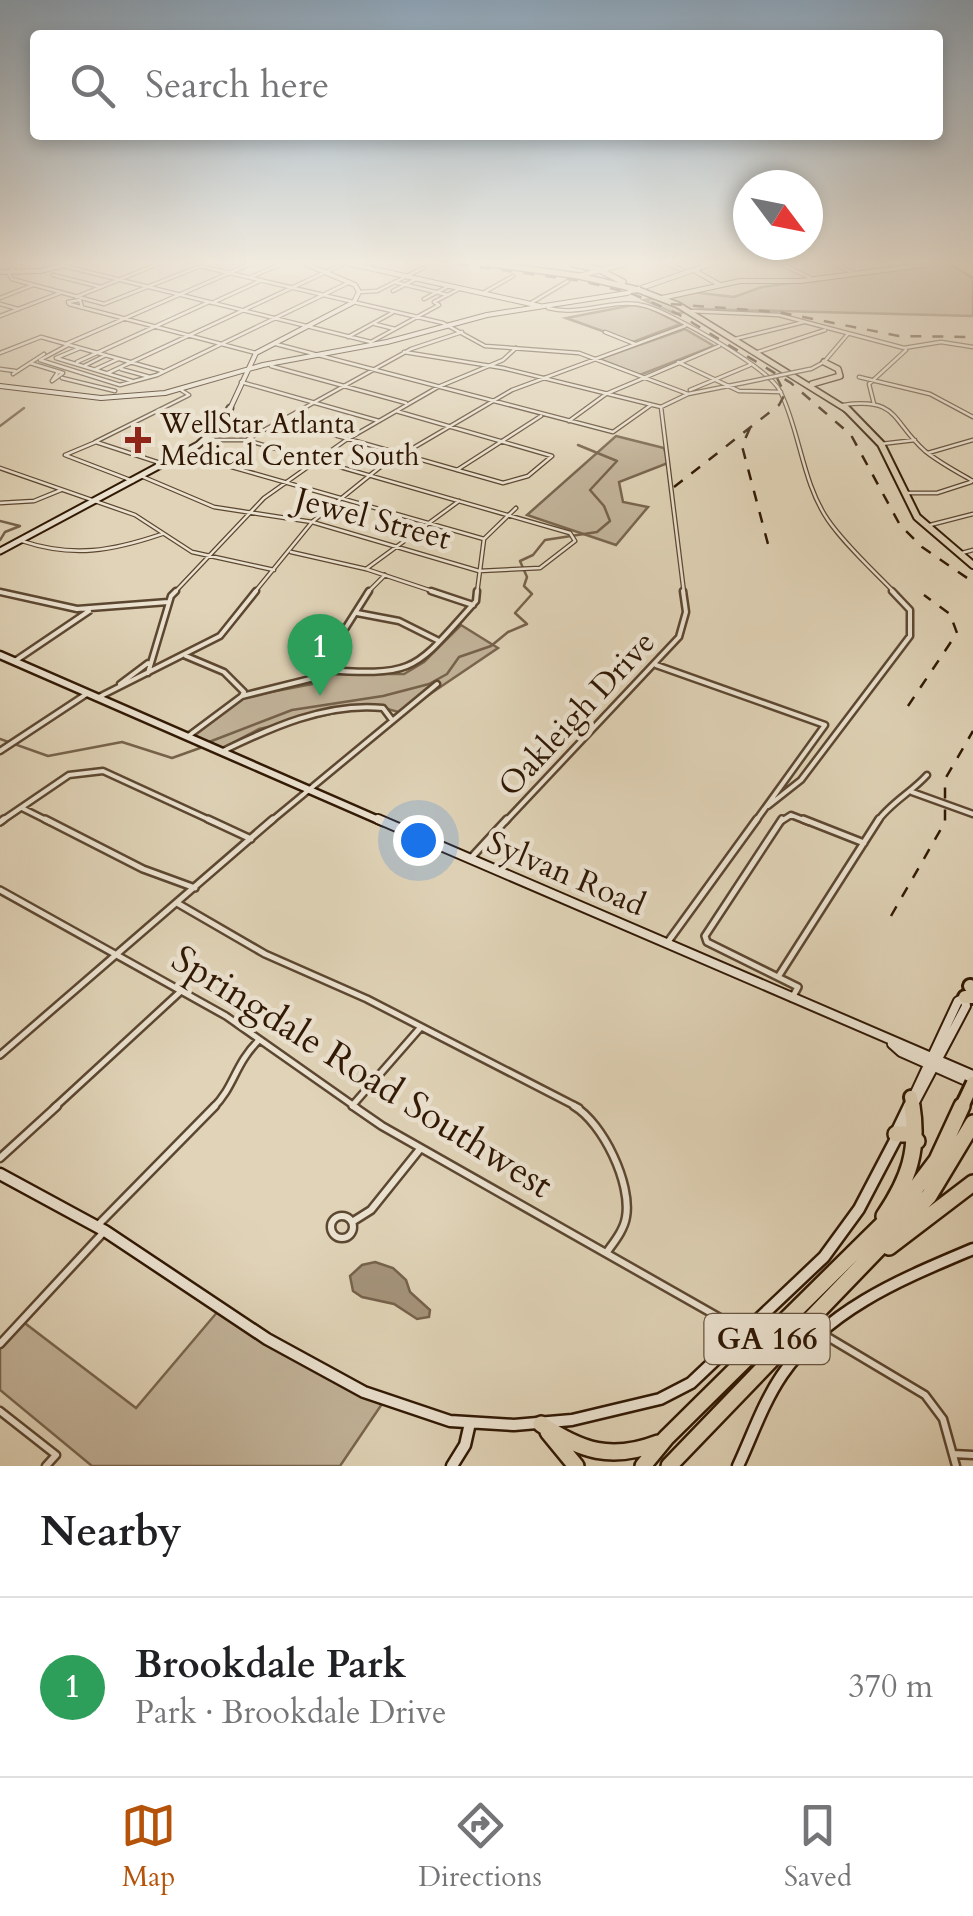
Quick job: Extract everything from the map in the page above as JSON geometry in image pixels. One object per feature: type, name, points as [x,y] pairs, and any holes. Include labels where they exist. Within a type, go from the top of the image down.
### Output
[{"type":"highway","name":"GA 166","points":[[643,1466],[666,1438],[928,1174],[973,1084]]},
{"type":"highway","points":[[867,1239],[910,1180],[918,1142],[912,1103]]},
{"type":"highway","name":"GA 166","points":[[669,1466],[929,1196],[973,1123]]},
{"type":"highway","points":[[896,1134],[910,1134],[918,1142]]},
{"type":"highway","points":[[854,1276],[973,1183]]},
{"type":"highway","points":[[542,1424],[577,1448],[604,1458],[634,1456],[666,1438]]},
{"type":"highway","points":[[542,1424],[576,1466]]},
{"type":"highway","points":[[678,1466],[696,1438]]},
{"type":"main road","points":[[0,552],[204,440],[224,421],[256,353],[294,332]]},
{"type":"main road","points":[[0,386],[114,398],[181,390],[272,364],[437,332]]},
{"type":"main road","points":[[726,332],[844,406],[880,444],[902,493],[925,526],[973,565]]},
{"type":"main road","points":[[256,353],[258,362],[272,364]]},
{"type":"main road","points":[[824,362],[839,370]]},
{"type":"main road","points":[[812,368],[839,370]]},
{"type":"main road","points":[[812,384],[840,376],[839,370]]},
{"type":"main road","points":[[800,377],[829,380]]},
{"type":"main road","points":[[217,379],[241,382]]},
{"type":"main road","name":"Sylvan Road","points":[[0,655],[792,999],[973,1084]]},
{"type":"main road","points":[[0,1174],[101,1228],[309,1364],[405,1408],[450,1422],[542,1424],[660,1399],[692,1383],[746,1334],[843,1235],[971,990]]},
{"type":"main road","name":"Sylvan Road","points":[[933,1062],[973,1075]]},
{"type":"main road","points":[[738,1466],[780,1378],[821,1333],[850,1307],[973,1249]]},
{"type":"main road","points":[[452,1466],[466,1445],[470,1423]]},
{"type":"street","points":[[0,369],[16,373],[93,332]]},
{"type":"street","points":[[77,362],[142,332]]},
{"type":"street","points":[[179,332],[256,353]]},
{"type":"street","points":[[108,373],[194,332]]},
{"type":"street","points":[[67,344],[40,360],[120,386],[164,372],[244,332]]},
{"type":"street","points":[[330,332],[371,342],[388,332]]},
{"type":"street","points":[[348,337],[356,332]]},
{"type":"street","points":[[246,440],[447,332]]},
{"type":"street","points":[[459,332],[478,344],[566,351],[689,392],[812,368],[824,362],[847,335]]},
{"type":"street","points":[[606,332],[636,344]]},
{"type":"street","points":[[98,698],[185,656],[224,632],[312,522],[369,475],[490,401],[668,332]]},
{"type":"street","points":[[697,332],[773,380],[827,519],[904,603],[914,623],[910,636],[801,780],[768,806]]},
{"type":"street","points":[[736,338],[760,332]]},
{"type":"street","points":[[758,352],[818,332]]},
{"type":"street","points":[[839,332],[908,348],[941,342],[973,347]]},
{"type":"street","points":[[0,353],[34,338],[164,372]]},
{"type":"street","points":[[274,343],[613,432],[651,405]]},
{"type":"street","points":[[568,421],[606,394],[641,376],[719,346]]},
{"type":"street","points":[[80,348],[56,358],[135,382]]},
{"type":"street","points":[[148,673],[168,602],[249,512],[348,439],[438,387],[507,358],[516,348]]},
{"type":"street","points":[[874,404],[870,384],[908,348]]},
{"type":"street","points":[[404,352],[489,366],[661,408],[750,366]]},
{"type":"street","points":[[84,366],[106,355]]},
{"type":"street","points":[[96,370],[118,358]]},
{"type":"street","points":[[678,362],[734,389],[782,395]]},
{"type":"street","points":[[30,363],[64,374],[62,378]]},
{"type":"street","points":[[272,364],[409,404]]},
{"type":"street","points":[[118,368],[150,377]]},
{"type":"street","points":[[58,372],[50,380],[62,378],[115,391]]},
{"type":"street","points":[[859,376],[930,394],[973,416]]},
{"type":"street","points":[[241,382],[379,421]]},
{"type":"street","points":[[734,389],[741,383]]},
{"type":"street","points":[[132,480],[66,458],[66,453],[189,396],[181,390]]},
{"type":"street","points":[[844,406],[874,404],[898,413],[928,453],[973,481]]},
{"type":"street","name":"Oakleigh Drive","points":[[470,859],[679,638],[686,612],[661,408]]},
{"type":"street","points":[[282,420],[513,483],[552,458],[549,453],[396,411]]},
{"type":"street","points":[[457,470],[543,414]]},
{"type":"street","points":[[213,433],[233,439]]},
{"type":"street","points":[[204,440],[246,440],[508,515],[570,534],[575,540],[540,568],[480,571]]},
{"type":"street","points":[[928,453],[973,440]]},
{"type":"street","points":[[95,442],[164,464]]},
{"type":"street","points":[[880,444],[917,443]]},
{"type":"street","points":[[194,456],[210,446]]},
{"type":"street","points":[[201,452],[220,458],[230,453]]},
{"type":"street","points":[[184,453],[484,539]]},
{"type":"street","points":[[1,469],[136,515],[182,548],[274,570]]},
{"type":"street","name":"Jewel Street","points":[[141,476],[207,505],[312,522],[480,571]]},
{"type":"street","points":[[902,493],[937,492],[973,481]]},
{"type":"street","points":[[0,503],[34,501],[61,490]]},
{"type":"street","points":[[366,569],[460,501]]},
{"type":"street","points":[[322,670],[398,673],[423,660],[473,606],[479,593],[484,539],[516,508]]},
{"type":"street","points":[[925,526],[973,514]]},
{"type":"street","points":[[20,540],[56,554],[84,556],[162,534]]},
{"type":"street","points":[[958,554],[973,550]]},
{"type":"street","points":[[288,551],[366,569],[473,606]]},
{"type":"street","points":[[187,737],[242,696],[302,684],[322,670],[368,588],[385,575]]},
{"type":"street","points":[[0,592],[44,604],[92,609],[168,602]]},
{"type":"street","points":[[15,661],[92,609]]},
{"type":"street","points":[[357,613],[399,621],[439,641]]},
{"type":"street","points":[[185,656],[224,672],[244,692],[242,696]]},
{"type":"street","points":[[113,689],[148,662]]},
{"type":"street","points":[[656,665],[825,726],[666,944]]},
{"type":"street","points":[[0,1055],[307,790],[438,684]]},
{"type":"street","points":[[0,751],[88,694]]},
{"type":"street","points":[[221,752],[275,726],[364,707],[383,708],[392,720]]},
{"type":"street","points":[[0,822],[58,780],[86,771],[110,773],[251,839]]},
{"type":"street","points":[[778,977],[885,810],[912,792],[927,775]]},
{"type":"street","points":[[912,792],[973,814]]},
{"type":"street","points":[[20,808],[143,869],[194,888]]},
{"type":"street","points":[[792,999],[798,987],[704,938],[732,891],[787,815],[864,843]]},
{"type":"street","name":"Springdale Road Southwest","points":[[0,890],[182,991],[421,1148],[746,1334]]},
{"type":"street","points":[[177,903],[265,954],[568,1102],[590,1119],[602,1136],[626,1200],[624,1224],[607,1252]]},
{"type":"street","points":[[0,1158],[182,991]]},
{"type":"street","points":[[352,1106],[421,1027]]},
{"type":"street","points":[[0,1344],[226,1094],[239,1060],[260,1039]]},
{"type":"street","points":[[352,1222],[371,1210],[421,1148]]},
{"type":"street","points":[[821,1333],[926,1396],[943,1419],[956,1466]]},
{"type":"street","points":[[0,1411],[56,1455],[46,1466]]},
{"type":"street","points":[[954,1454],[973,1455]]},
{"type":"shaded area","points":[[606,332],[659,332],[633,342]]},
{"type":"shaded area","points":[[675,332],[691,332],[714,346],[640,375],[599,359]]},
{"type":"shaded area","points":[[616,436],[664,448],[668,463],[619,482],[623,502],[648,507],[616,545],[527,515]]},
{"type":"shaded area","points":[[461,625],[498,648],[402,713],[373,705],[259,729],[219,750],[189,737],[245,697],[312,684],[325,674],[404,674],[424,662]]},
{"type":"shaded area","points":[[375,1262],[393,1268],[406,1280],[410,1292],[430,1310],[429,1317],[417,1319],[394,1304],[353,1291],[350,1276],[362,1265]]},
{"type":"shaded area","points":[[219,1310],[382,1404],[340,1466],[92,1466],[0,1390],[0,1344],[22,1321],[136,1408]]},
{"type":"waterway","points":[[0,426],[24,408]]},
{"type":"waterway","points":[[209,742],[292,710],[383,696],[429,684],[447,674],[459,657],[491,646],[508,632],[527,624],[515,613],[532,594],[524,586],[527,577],[520,561],[533,555],[545,540],[597,532],[610,521],[604,506],[590,490],[617,461],[578,445]]},
{"type":"waterway","points":[[0,521],[20,526],[5,532],[0,540]]},
{"type":"waterway","points":[[0,739],[48,756],[122,742],[172,758],[200,748]]},
{"type":"railway","points":[[708,332],[791,383],[851,435],[900,525],[922,547],[973,582]]},
{"type":"railway","points":[[881,332],[973,337]]},
{"type":"railway","points":[[674,487],[779,405],[785,394],[777,378]]},
{"type":"railway","points":[[750,428],[742,446],[769,548]]},
{"type":"railway","points":[[908,706],[957,633],[950,614],[924,595]]},
{"type":"railway","points":[[891,916],[945,822],[945,779],[973,731]]},
{"type":"place","name":"WellStar Atlanta Medical Center South","points":[[138,440]]},
{"type":"place","name":"Brookdale Park","points":[[320,696]]}]
